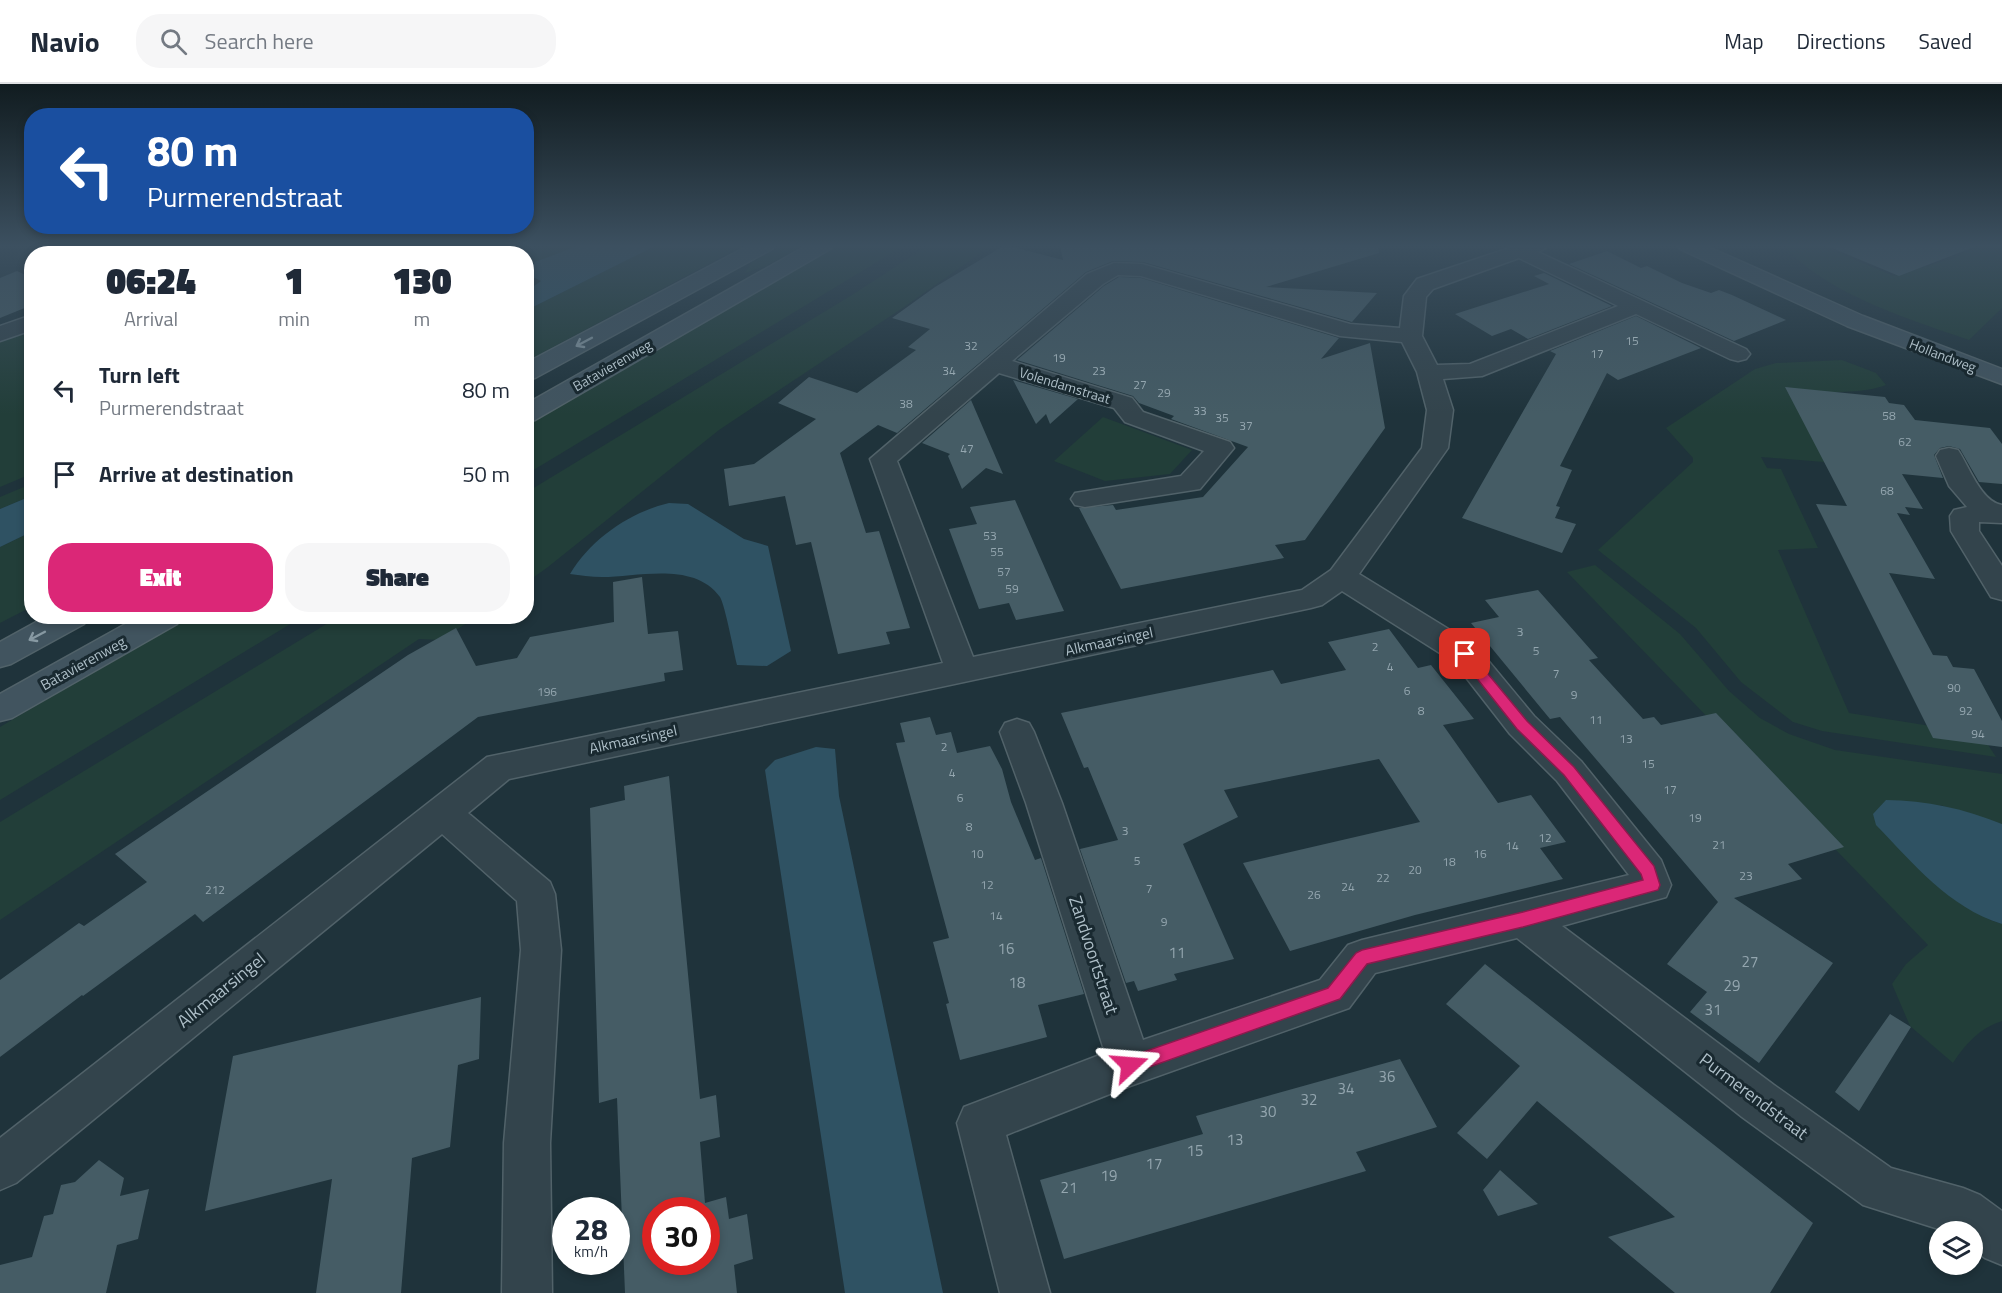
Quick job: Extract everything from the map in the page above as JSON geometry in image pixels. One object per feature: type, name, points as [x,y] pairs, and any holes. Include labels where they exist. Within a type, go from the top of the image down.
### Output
[{"type":"main road","points":[[534,369],[660,301]]},
{"type":"main road","name":"Batavierenweg","points":[[534,410],[724,301]]},
{"type":"main road","name":"Hollandweg","points":[[1811,301],[1855,321],[2002,377]]},
{"type":"main road","points":[[0,656],[58,624]]},
{"type":"main road","name":"Batavierenweg","points":[[0,709],[152,624]]},
{"type":"street","name":"Volendamstraat","points":[[962,671],[883,459],[1069,301]]},
{"type":"street","name":"Volendamstraat","points":[[1248,301],[1348,331],[1410,336]]},
{"type":"street","points":[[1410,336],[1414,301]]},
{"type":"street","points":[[1628,301],[1738,354]]},
{"type":"street","points":[[1428,372],[1473,371],[1637,306]]},
{"type":"street","points":[[0,334],[24,325]]},
{"type":"street","name":"Alkmaarsingel","points":[[0,1167],[499,767],[1311,598],[1342,577],[1435,448],[1440,410],[1428,372],[1410,336]]},
{"type":"street","name":"Volendamstraat","points":[[996,364],[1123,404],[1134,417],[1221,448],[1190,483],[1085,499]]},
{"type":"street","points":[[1949,456],[1963,486],[1995,513]]},
{"type":"street","points":[[1995,513],[1964,516],[1962,520],[1965,531],[2002,590]]},
{"type":"street","points":[[1025,1293],[980,1123],[1130,1065],[1334,994],[1362,958],[1652,885],[1648,871],[1569,771],[1522,725],[1465,654],[1342,577]]},
{"type":"street","name":"Zandvoortstraat","points":[[1017,732],[1044,803],[1130,1065]]},
{"type":"street","points":[[442,813],[536,894],[541,950],[527,1143],[526,1293]]},
{"type":"street","name":"Purmerendstraat","points":[[1523,919],[1758,1101],[1880,1188],[1963,1212],[2002,1241]]},
{"type":"green space","points":[[544,301],[638,301],[534,357],[534,306]]},
{"type":"green space","points":[[729,301],[812,301],[534,470],[534,414]]},
{"type":"green space","points":[[841,301],[912,301],[719,430],[534,577],[534,488]]},
{"type":"green space","points":[[1866,301],[2002,301],[2002,308],[1969,340]]},
{"type":"green space","points":[[24,331],[24,477],[0,487],[0,341]]},
{"type":"green space","points":[[1842,360],[1876,373],[1886,385],[1866,390],[1802,394],[1836,463],[1761,457],[1767,468],[1781,469],[1818,548],[1778,550],[1849,713],[1981,734],[1996,757],[1822,731],[1793,722],[1741,682],[1696,628],[1598,550],[1693,462],[1693,458],[1666,428],[1755,369],[1776,363]]},
{"type":"green space","points":[[1103,417],[1192,450],[1170,474],[1105,481],[1054,461]]},
{"type":"green space","points":[[24,487],[24,499],[0,509],[0,497]]},
{"type":"green space","points":[[24,535],[24,611],[0,623],[0,547]]},
{"type":"green space","points":[[1595,565],[1680,634],[1729,691],[1760,718],[1789,734],[1835,750],[2002,774],[2002,824],[1940,805],[1990,920],[2002,924],[2002,1021],[1987,1028],[1974,1038],[1953,1063],[1910,1026],[1892,984],[1906,964],[1928,945],[1567,572]]},
{"type":"green space","points":[[174,624],[290,624],[0,800],[0,727]]},
{"type":"green space","points":[[326,624],[465,624],[441,640],[419,639],[0,920],[0,822]]},
{"type":"water","points":[[534,301],[544,301],[534,306]]},
{"type":"water","points":[[24,499],[24,535],[0,547],[0,509]]},
{"type":"water","points":[[669,503],[688,504],[744,539],[768,546],[791,651],[767,666],[737,665],[720,597],[709,586],[696,579],[665,574],[602,577],[570,574],[589,549],[613,529],[640,513]]},
{"type":"water","points":[[816,747],[835,749],[839,796],[943,1293],[845,1293],[765,770],[775,760]]},
{"type":"water","points":[[1886,800],[1945,806],[2002,824],[2002,924],[1965,907],[1948,895],[1918,869],[1876,825],[1873,814]]},
{"type":"building","points":[[0,301],[24,301],[24,308],[0,318]]},
{"type":"building","points":[[915,301],[1051,301],[897,433],[878,425],[840,453],[866,533],[879,531],[910,628],[886,632],[890,644],[838,654],[811,542],[796,545],[785,496],[729,506],[724,469],[754,464],[816,419],[778,403],[809,377],[857,393],[916,350],[908,347],[930,329],[892,318]]},
{"type":"building","points":[[1086,301],[1218,301],[1339,338],[1321,359],[1370,343],[1385,428],[1305,540],[1275,545],[1284,558],[1121,589],[1079,508],[1113,505],[1116,510],[1203,497],[1248,447],[1171,419],[1174,416],[1139,403],[1133,396],[1017,360]]},
{"type":"building","points":[[1280,301],[1370,301],[1352,322]]},
{"type":"building","points":[[1494,301],[1603,301],[1612,306],[1528,339],[1511,329],[1492,336],[1455,314]]},
{"type":"building","points":[[1649,301],[1746,301],[1786,320],[1734,341]]},
{"type":"building","points":[[1636,316],[1701,348],[1618,380],[1607,373],[1560,466],[1572,470],[1556,506],[1560,507],[1555,518],[1576,524],[1562,553],[1462,518],[1556,354],[1550,351]]},
{"type":"building","points":[[1013,380],[1078,399],[1050,424],[1046,414],[1036,424]]},
{"type":"building","points":[[1785,387],[1885,397],[1889,403],[1904,405],[1915,420],[1990,428],[2002,444],[2002,484],[1979,482],[1960,449],[1949,446],[1940,448],[1934,455],[1943,478],[1902,474],[1923,509],[1905,507],[1910,515],[1897,513],[1935,579],[1889,573],[1933,655],[1947,656],[1953,667],[1974,669],[2002,721],[2002,747],[1933,738],[1816,504],[1847,506]]},
{"type":"building","points":[[971,400],[1003,474],[986,468],[962,489],[948,456],[950,454],[922,443]]},
{"type":"building","points":[[1015,500],[1064,611],[1016,620],[1009,603],[979,609],[949,529],[977,524],[970,507]]},
{"type":"building","points":[[642,577],[648,634],[678,631],[683,670],[664,673],[665,681],[478,717],[203,922],[195,914],[0,1057],[0,980],[79,923],[84,926],[147,882],[115,854],[408,655],[456,628],[476,666],[517,658],[530,637],[614,622],[613,582]]},
{"type":"building","points":[[1538,590],[1598,658],[1589,660],[1643,719],[1654,717],[1661,725],[1716,713],[1844,847],[1788,864],[1802,879],[1734,898],[1833,963],[1759,1063],[1690,1012],[1707,992],[1667,964],[1718,902],[1560,717],[1550,719],[1471,623],[1499,617],[1485,600]]},
{"type":"building","points":[[1389,629],[1418,668],[1431,665],[1474,719],[1443,725],[1498,803],[1531,795],[1566,842],[1540,848],[1563,879],[1415,915],[1290,951],[1243,863],[1420,822],[1379,759],[1224,790],[1238,817],[1183,844],[1234,959],[1174,974],[1177,980],[1138,991],[1134,981],[1126,983],[1080,849],[1118,840],[1088,767],[1084,768],[1061,713],[1273,670],[1281,684],[1346,670],[1328,642]]},
{"type":"building","points":[[930,717],[936,735],[951,732],[957,753],[990,746],[1002,769],[1011,802],[1035,860],[1041,858],[1084,994],[1038,1005],[1047,1037],[960,1060],[946,1004],[949,1003],[933,942],[949,938],[896,743],[905,742],[900,723]]},
{"type":"building","points":[[669,776],[700,1099],[716,1095],[720,1137],[700,1142],[705,1197],[642,1197],[642,1275],[720,1275],[720,1199],[726,1197],[729,1219],[747,1214],[753,1259],[734,1265],[737,1293],[625,1293],[624,1275],[630,1275],[630,1197],[621,1197],[617,1098],[599,1103],[590,808],[625,800],[624,786]]},
{"type":"building","points":[[1485,964],[1813,1223],[1770,1293],[1675,1293],[1608,1237],[1675,1217],[1537,1101],[1487,1159],[1457,1133],[1520,1066],[1446,1004]]},
{"type":"building","points":[[481,997],[479,1059],[458,1065],[450,1147],[412,1158],[401,1293],[316,1293],[332,1179],[205,1211],[233,1056]]},
{"type":"building","points":[[1890,1014],[1911,1027],[1859,1111],[1835,1092]]},
{"type":"building","points":[[1400,1059],[1437,1127],[1356,1152],[1366,1171],[1064,1259],[1040,1180],[1203,1134],[1196,1116]]},
{"type":"building","points":[[99,1160],[124,1178],[120,1196],[149,1189],[138,1239],[117,1245],[106,1293],[0,1293],[0,1265],[32,1257],[44,1216],[53,1214],[61,1185],[75,1182]]},
{"type":"building","points":[[1500,1170],[1538,1204],[1498,1216],[1483,1190]]},
{"type":"route","points":[[1130,1065],[1334,994],[1362,958],[1652,885],[1648,871],[1569,771],[1522,725],[1465,654]]}]
